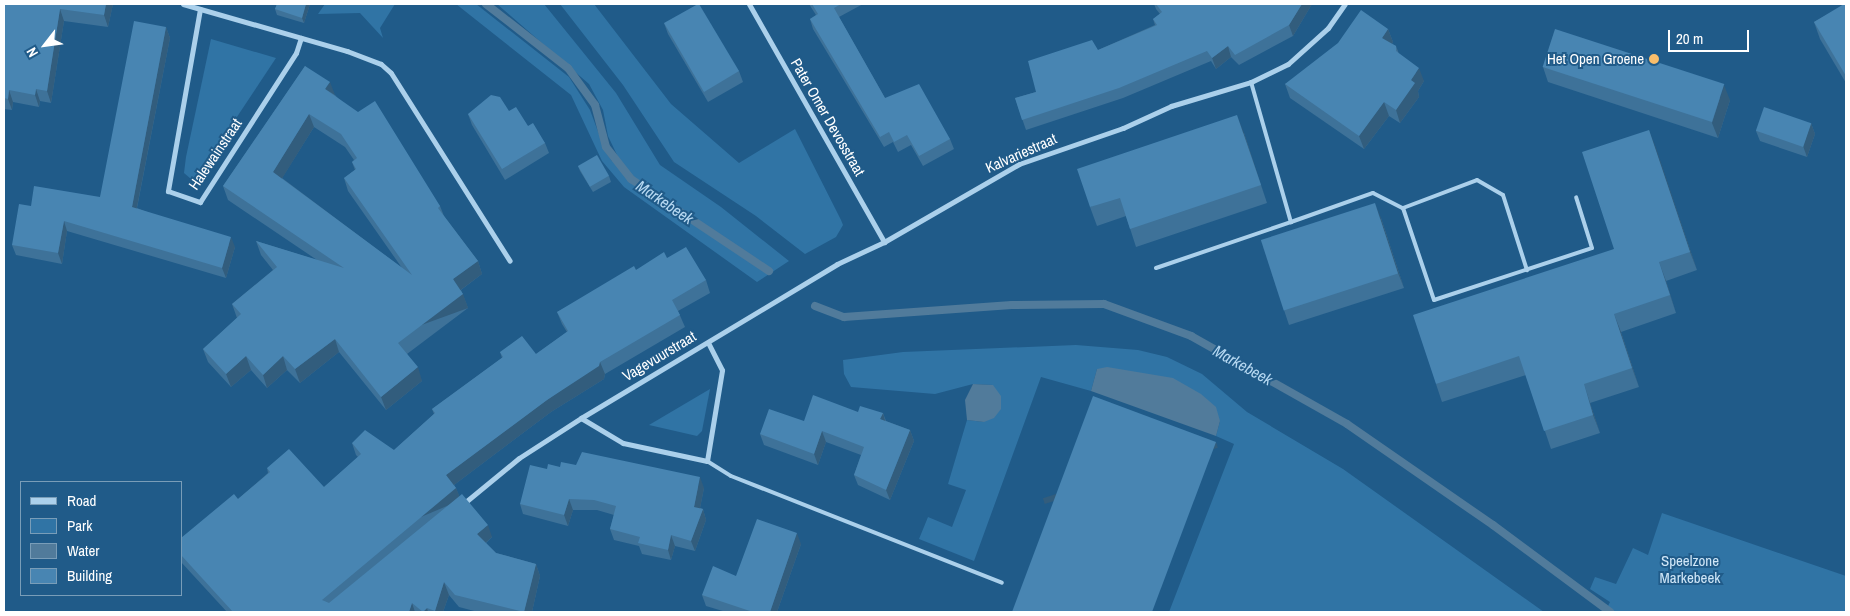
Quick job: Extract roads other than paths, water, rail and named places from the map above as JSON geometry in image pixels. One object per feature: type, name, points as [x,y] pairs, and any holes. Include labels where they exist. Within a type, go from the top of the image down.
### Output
[{"type":"street","points":[[183,4],[347,51],[381,64],[391,73],[510,261]]},
{"type":"street","name":"Pater Omer Devosstraat","points":[[749,4],[884,242]]},
{"type":"street","name":"Kalvariestraat","points":[[708,342],[837,264],[884,242],[1019,164],[1123,128],[1171,106],[1251,82],[1288,64],[1328,28],[1346,4]]},
{"type":"street","name":"Halewainstraat","points":[[200,9],[168,191],[200,202],[296,53],[301,38]]},
{"type":"street","name":"Vagevuurstraat","points":[[459,508],[519,458],[581,418],[708,342],[722,370],[707,461]]},
{"type":"street","points":[[581,418],[623,443],[707,461]]},
{"type":"lane","points":[[1251,82],[1291,222]]},
{"type":"lane","points":[[1156,268],[1373,194],[1403,208],[1477,180],[1503,195],[1527,270]]},
{"type":"lane","points":[[1403,208],[1434,300],[1592,248],[1576,197]]},
{"type":"lane","points":[[707,461],[731,476],[1002,583]]},
{"type":"water","points":[[1107,367],[1173,378],[1201,394],[1216,407],[1220,421],[1216,436],[1091,391],[1097,369]]},
{"type":"water","points":[[973,384],[993,385],[1001,396],[1001,409],[994,418],[984,422],[967,420],[965,400]]},
{"type":"waterway","name":"Markebeek","points":[[486,4],[568,68],[595,105],[606,147],[631,179],[769,271]]},
{"type":"waterway","name":"Markebeek","points":[[815,306],[844,317],[1012,305],[1104,304],[1191,336],[1347,424],[1493,525],[1610,612]]},
{"type":"place","name":"Het Open Groene","points":[[1654,59]]},
{"type":"park label","name":"Speelzone Markebeek","points":[[1690,568]]}]
